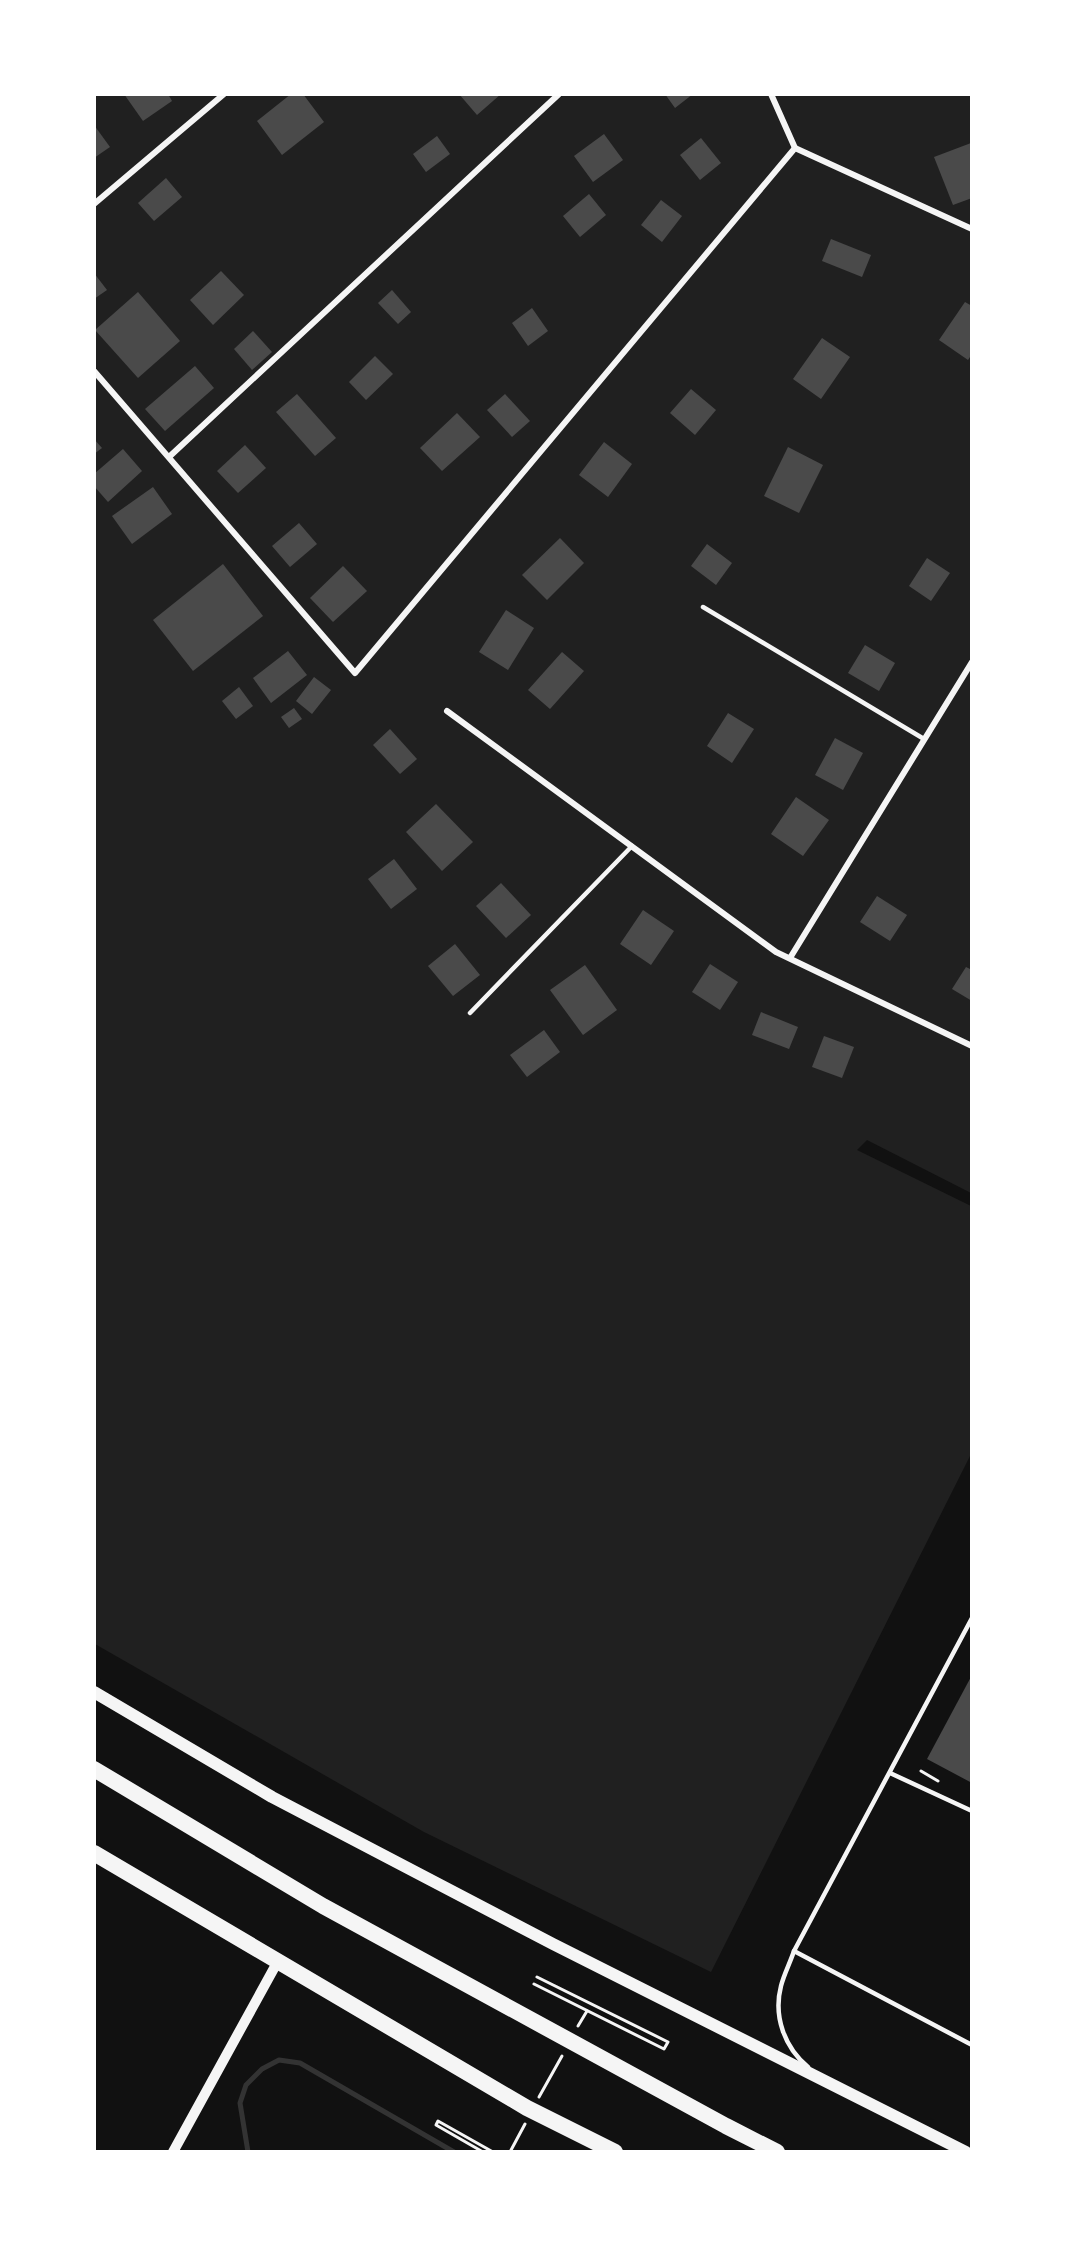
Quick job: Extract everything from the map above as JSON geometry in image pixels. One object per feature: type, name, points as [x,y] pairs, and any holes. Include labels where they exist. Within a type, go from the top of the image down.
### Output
[{"type":"highway","points":[[94,1769],[334,1911],[726,2127],[777,2151]]},
{"type":"highway","points":[[94,1853],[527,2108],[615,2151]]},
{"type":"main road","points":[[94,1692],[272,1797],[553,1944],[966,2151]]},
{"type":"street","points":[[94,204],[224,94]]},
{"type":"street","points":[[169,457],[559,94]]},
{"type":"street","points":[[771,94],[795,148],[972,229]]},
{"type":"street","points":[[94,371],[355,673],[795,148]]},
{"type":"street","points":[[790,958],[972,662]]},
{"type":"street","points":[[447,711],[776,952],[972,1046]]},
{"type":"street","points":[[173,2151],[278,1961]]},
{"type":"lane","points":[[703,607],[924,739]]},
{"type":"lane","points":[[470,1013],[632,846]]},
{"type":"lane","points":[[820,2076],[795,2056],[785,2040],[779,2015],[780,1988],[794,1951],[972,1618]]},
{"type":"lane","points":[[890,1773],[972,1811]]},
{"type":"lane","points":[[794,1951],[972,2044]]},
{"type":"path","points":[[534,1984],[664,2049],[668,2042],[537,1977]]},
{"type":"path","points":[[576,2031],[587,2011]]},
{"type":"path","points":[[537,2101],[565,2051]]},
{"type":"path","points":[[483,2151],[435,2125],[438,2121],[492,2151]]},
{"type":"path","points":[[510,2151],[526,2121]]},
{"type":"shaded area","points":[[95,95],[971,95],[971,1193],[867,1140],[857,1150],[971,1206],[971,1454],[711,1972],[424,1832],[95,1644]]},
{"type":"building","points":[[124,94],[168,94],[172,101],[143,121]]},
{"type":"building","points":[[291,94],[303,94],[324,122],[282,155],[257,121]]},
{"type":"building","points":[[459,94],[501,94],[477,115]]},
{"type":"building","points":[[665,94],[693,94],[675,108]]},
{"type":"building","points":[[94,125],[110,147],[94,158]]},
{"type":"building","points":[[604,134],[623,160],[593,182],[574,156]]},
{"type":"building","points":[[437,136],[450,154],[426,172],[413,154]]},
{"type":"building","points":[[701,138],[721,163],[700,180],[680,155]]},
{"type":"building","points":[[971,143],[972,198],[953,205],[934,157]]},
{"type":"building","points":[[166,178],[182,197],[154,221],[138,203]]},
{"type":"building","points":[[589,194],[606,215],[580,237],[563,216]]},
{"type":"building","points":[[661,200],[682,216],[662,242],[641,225]]},
{"type":"building","points":[[831,239],[871,255],[862,277],[822,261]]},
{"type":"building","points":[[221,271],[244,295],[213,325],[190,300]]},
{"type":"building","points":[[94,273],[107,290],[94,299]]},
{"type":"building","points":[[392,290],[411,312],[398,324],[378,303]]},
{"type":"building","points":[[138,292],[180,341],[138,378],[95,330]]},
{"type":"building","points":[[965,302],[972,306],[972,354],[968,360],[939,340]]},
{"type":"building","points":[[532,308],[548,331],[528,346],[512,323]]},
{"type":"building","points":[[253,331],[272,352],[252,370],[234,349]]},
{"type":"building","points":[[822,338],[850,357],[821,399],[793,379]]},
{"type":"building","points":[[375,356],[393,374],[366,400],[349,382]]},
{"type":"building","points":[[195,366],[214,388],[165,431],[145,409]]},
{"type":"building","points":[[691,389],[716,410],[695,435],[670,413]]},
{"type":"building","points":[[297,394],[336,438],[315,456],[276,412]]},
{"type":"building","points":[[505,394],[530,421],[512,437],[487,410]]},
{"type":"building","points":[[457,413],[480,437],[442,471],[420,448]]},
{"type":"building","points":[[94,439],[102,448],[94,454]]},
{"type":"building","points":[[604,442],[632,464],[608,497],[579,475]]},
{"type":"building","points":[[245,445],[266,468],[238,493],[217,471]]},
{"type":"building","points":[[788,447],[823,465],[799,513],[764,496]]},
{"type":"building","points":[[123,449],[142,471],[108,502],[94,486],[94,474]]},
{"type":"building","points":[[153,487],[172,514],[132,544],[112,516]]},
{"type":"building","points":[[299,523],[317,544],[290,567],[272,546]]},
{"type":"building","points":[[560,538],[584,563],[547,600],[522,575]]},
{"type":"building","points":[[707,544],[732,563],[716,585],[691,566]]},
{"type":"building","points":[[927,558],[950,573],[931,601],[909,586]]},
{"type":"building","points":[[223,564],[263,616],[193,671],[153,620]]},
{"type":"building","points":[[343,566],[367,591],[333,622],[310,598]]},
{"type":"building","points":[[506,610],[534,628],[508,670],[479,652]]},
{"type":"building","points":[[865,645],[895,663],[879,691],[848,673]]},
{"type":"building","points":[[288,651],[307,675],[271,703],[253,678]]},
{"type":"building","points":[[562,652],[584,671],[550,709],[528,690]]},
{"type":"building","points":[[314,677],[331,690],[312,714],[296,701]]},
{"type":"building","points":[[239,687],[253,706],[236,719],[222,701]]},
{"type":"building","points":[[294,708],[302,719],[289,728],[281,717]]},
{"type":"building","points":[[728,713],[754,729],[732,763],[707,746]]},
{"type":"building","points":[[390,729],[417,759],[400,774],[373,745]]},
{"type":"building","points":[[835,738],[863,753],[843,790],[815,775]]},
{"type":"building","points":[[796,797],[829,820],[803,856],[771,834]]},
{"type":"building","points":[[436,804],[473,842],[442,871],[406,832]]},
{"type":"building","points":[[394,859],[417,889],[391,909],[368,879]]},
{"type":"building","points":[[501,883],[531,915],[506,938],[476,906]]},
{"type":"building","points":[[877,896],[907,915],[890,941],[860,922]]},
{"type":"building","points":[[643,910],[674,931],[651,965],[620,944]]},
{"type":"building","points":[[455,944],[480,975],[453,996],[428,966]]},
{"type":"building","points":[[710,964],[738,982],[720,1010],[692,992]]},
{"type":"building","points":[[585,965],[617,1010],[583,1035],[550,990]]},
{"type":"building","points":[[966,967],[972,970],[972,1001],[952,989]]},
{"type":"building","points":[[761,1012],[798,1027],[789,1049],[752,1035]]},
{"type":"building","points":[[544,1030],[560,1052],[527,1077],[510,1055]]},
{"type":"building","points":[[824,1036],[854,1047],[842,1078],[812,1067]]},
{"type":"building","points":[[972,1675],[972,1783],[927,1759]]},
{"type":"waterway","points":[[248,2152],[240,2103],[246,2085],[262,2069],[279,2060],[300,2063],[454,2152]]}]
